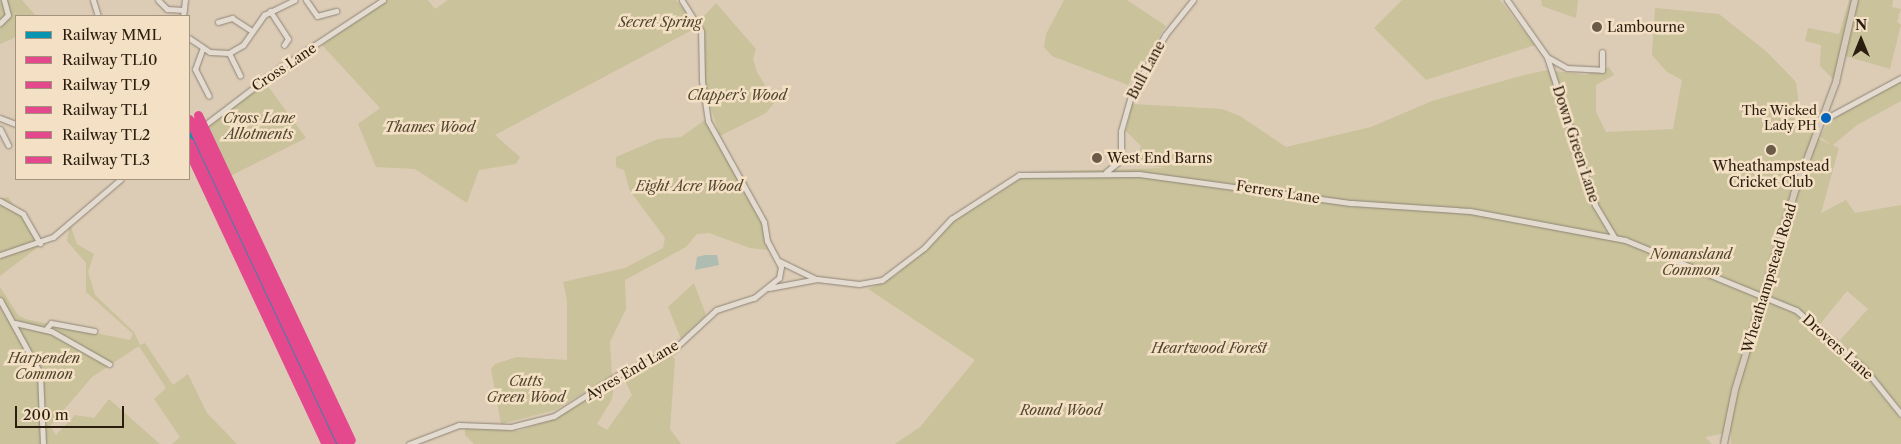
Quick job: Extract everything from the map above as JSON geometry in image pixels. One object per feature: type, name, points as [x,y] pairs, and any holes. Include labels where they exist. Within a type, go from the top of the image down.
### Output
[{"type":"main road","name":"Wheathampstead Road","points":[[1724,444],[1764,294],[1821,121],[1836,82],[1855,0]]},
{"type":"street","points":[[0,23],[8,13],[4,0]]},
{"type":"street","points":[[93,0],[98,15]]},
{"type":"street","points":[[158,0],[167,9],[184,13],[185,0]]},
{"type":"street","points":[[190,39],[202,50],[229,53],[270,11],[295,0]]},
{"type":"street","points":[[306,0],[316,16],[317,23]]},
{"type":"street","name":"Cross Lane","points":[[190,136],[282,67],[383,0]]},
{"type":"street","points":[[682,0],[702,30],[702,81],[708,121],[734,163],[779,261],[781,274],[769,288]]},
{"type":"street","name":"Bull Lane","points":[[1105,172],[1120,160],[1121,130],[1132,92],[1165,35],[1193,0]]},
{"type":"street","name":"Down Green Lane","points":[[1507,0],[1547,57],[1596,205],[1614,237]]},
{"type":"street","points":[[270,11],[288,39],[284,45]]},
{"type":"street","points":[[316,16],[336,11]]},
{"type":"street","points":[[218,22],[232,18],[252,31]]},
{"type":"street","points":[[202,50],[195,69],[209,96]]},
{"type":"street","points":[[1547,57],[1562,65],[1602,70],[1602,52]]},
{"type":"street","points":[[229,53],[240,76]]},
{"type":"street","points":[[1551,71],[1562,65]]},
{"type":"street","points":[[1821,121],[1901,78]]},
{"type":"street","points":[[0,118],[15,124]]},
{"type":"street","points":[[0,129],[8,145]]},
{"type":"street","name":"Ferrers Lane","points":[[769,288],[817,279],[859,284],[882,280],[924,248],[951,219],[1019,174],[1105,172],[1352,203],[1470,211],[1614,237],[1764,294]]},
{"type":"street","points":[[0,255],[40,243],[53,237],[120,180]]},
{"type":"street","points":[[0,201],[23,214],[40,243]]},
{"type":"street","name":"Ferrers Lane","points":[[779,261],[817,279]]},
{"type":"street","name":"Ayres End Lane","points":[[408,444],[459,425],[511,427],[554,416],[618,375],[673,350],[716,310],[769,288]]},
{"type":"street","name":"Drovers Lane","points":[[1764,294],[1824,331],[1864,368],[1901,414]]},
{"type":"street","points":[[0,300],[15,323],[40,373],[43,444]]},
{"type":"street","points":[[15,323],[46,329],[109,364]]},
{"type":"street","points":[[46,329],[51,323],[94,332]]},
{"type":"green space","points":[[0,0],[22,0],[35,15],[15,15],[15,37],[0,44]]},
{"type":"green space","points":[[386,0],[428,0],[435,9],[448,0],[676,0],[698,27],[495,135],[520,157],[516,164],[479,170],[467,203],[415,169],[376,167],[358,124],[380,108],[322,45]]},
{"type":"green space","points":[[1064,0],[1127,0],[1166,26],[1128,85],[1052,56],[1044,47],[1046,34]]},
{"type":"green space","points":[[1402,0],[1500,0],[1535,45],[1426,80],[1374,28]]},
{"type":"green space","points":[[1541,0],[1578,0],[1576,18],[1542,6]]},
{"type":"green space","points":[[1849,0],[1893,0],[1892,7],[1901,9],[1897,22],[1901,25],[1890,69],[1845,56],[1834,80],[1820,66],[1821,45],[1805,41],[1808,28],[1839,34]]},
{"type":"green space","name":"Clapper's Wood","points":[[716,3],[756,49],[753,59],[757,72],[775,102],[766,113],[720,136],[703,84],[705,33],[701,19]]},
{"type":"green space","points":[[1655,8],[1719,14],[1767,52],[1796,82],[1800,113],[1824,119],[1816,138],[1832,145],[1820,137],[1828,123],[1859,101],[1901,80],[1901,101],[1857,125],[1833,145],[1839,148],[1821,213],[1846,200],[1855,213],[1901,205],[1901,408],[1840,340],[1868,309],[1847,291],[1816,329],[1862,371],[1901,419],[1901,444],[1731,444],[1731,432],[1705,437],[1712,444],[895,444],[920,427],[975,360],[868,289],[896,275],[953,222],[1031,172],[1166,168],[1136,164],[1141,146],[1126,131],[1132,104],[1222,109],[1240,116],[1286,147],[1371,127],[1432,101],[1524,75],[1548,70],[1585,75],[1609,67],[1614,75],[1596,85],[1596,112],[1606,132],[1673,129],[1682,80],[1667,72],[1652,55]]},
{"type":"green space","name":"Cross Lane Allotments","points":[[265,82],[306,138],[226,178],[203,131]]},
{"type":"green space","points":[[705,120],[763,225],[769,250],[750,248],[709,233],[697,234],[686,247],[625,280],[626,309],[610,342],[612,376],[555,410],[501,424],[491,369],[495,364],[517,357],[567,360],[567,300],[563,282],[625,268],[663,248],[665,238],[630,191],[624,170],[616,167],[616,157],[658,139],[681,137]]},
{"type":"green space","points":[[8,197],[41,245],[0,276],[0,199]]},
{"type":"green space","name":"Harpenden Common","points":[[70,224],[77,244],[94,254],[88,272],[95,295],[134,332],[140,345],[145,343],[173,385],[188,374],[207,413],[237,444],[172,444],[180,437],[154,399],[166,388],[139,346],[92,377],[50,426],[56,435],[75,415],[94,418],[109,399],[160,444],[0,444],[0,287],[18,315],[25,319],[130,340],[133,334],[86,292],[86,263],[67,241]]},
{"type":"green space","points":[[694,283],[706,315],[681,339],[668,307]]},
{"type":"green space","points":[[672,356],[675,359],[670,429],[681,444],[474,444],[465,435],[465,426],[518,431],[553,419],[615,380],[612,399],[597,424],[607,430],[632,395],[623,376]]},
{"type":"shaded area","points":[[717,255],[719,265],[695,270],[697,257]]},
{"type":"rail line","name":"TL1","points":[[198,115],[351,440]]},
{"type":"rail line","name":"TL2","points":[[198,119],[349,440]]},
{"type":"rail line","name":"TL10","points":[[190,121],[342,444]]},
{"type":"rail line","name":"MML","points":[[190,131],[337,444]]},
{"type":"rail line","name":"TL9","points":[[190,144],[331,444]]},
{"type":"rail line","name":"TL3","points":[[190,154],[326,444]]},
{"type":"place","name":"Lambourne","points":[[1597,27]]},
{"type":"place","name":"The Wicked Lady PH","points":[[1826,118]]},
{"type":"place","name":"Wheathampstead Cricket Club","points":[[1771,150]]},
{"type":"place","name":"West End Barns","points":[[1097,158]]},
{"type":"park label","name":"Secret Spring","points":[[660,22]]},
{"type":"park label","name":"Thames Wood","points":[[430,127]]},
{"type":"park label","name":"Eight Acre Wood","points":[[689,186]]},
{"type":"park label","name":"Nomansland Common","points":[[1691,262]]},
{"type":"park label","name":"Heartwood Forest","points":[[1209,348]]},
{"type":"park label","name":"Cutts Green Wood","points":[[526,390]]},
{"type":"park label","name":"Round Wood","points":[[1061,410]]}]
